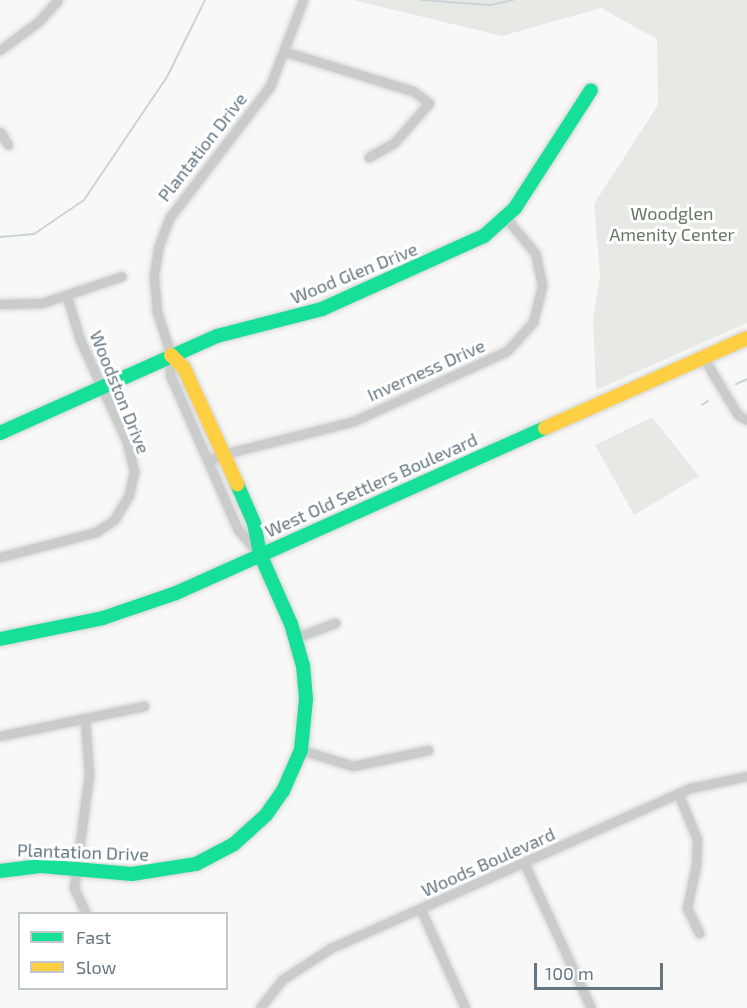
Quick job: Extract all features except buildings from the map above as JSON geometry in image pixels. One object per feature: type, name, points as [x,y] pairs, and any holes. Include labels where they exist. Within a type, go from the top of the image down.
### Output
[{"type":"street","points":[[0,50],[39,21],[58,0]]},
{"type":"street","name":"Plantation Drive","points":[[260,554],[238,530],[170,375],[171,355],[154,297],[156,260],[164,231],[186,192],[262,99],[286,52],[303,0]]},
{"type":"street","points":[[286,52],[413,91],[429,104],[394,143],[369,157]]},
{"type":"street","name":"Wood Glen Drive","points":[[0,433],[217,336],[322,309],[470,243],[506,218],[591,90]]},
{"type":"street","points":[[0,132],[9,145]]},
{"type":"street","name":"Inverness Drive","points":[[208,461],[224,454],[354,421],[500,355],[513,346],[533,322],[542,285],[535,253],[506,218]]},
{"type":"street","points":[[0,304],[42,303],[67,297],[122,276]]},
{"type":"street","name":"Woodston Drive","points":[[0,557],[80,538],[114,520],[129,495],[134,471],[127,442],[80,340],[67,297]]},
{"type":"street","name":"West Old Settlers Boulevard","points":[[0,639],[103,618],[176,593],[747,338]]},
{"type":"street","name":"Plantation Drive","points":[[0,871],[27,866],[154,873],[209,858],[234,844],[266,815],[283,791],[301,750],[306,699],[296,638],[260,554],[254,523],[224,454],[184,368],[171,355]]},
{"type":"street","points":[[703,357],[738,415],[747,420]]},
{"type":"street","points":[[296,638],[335,623]]},
{"type":"street","points":[[0,736],[144,706]]},
{"type":"street","points":[[85,720],[89,774],[74,892],[85,912]]},
{"type":"street","points":[[301,750],[353,766],[428,750]]},
{"type":"street","name":"Woods Boulevard","points":[[260,1008],[283,979],[331,948],[421,910],[678,793],[706,783],[747,776]]},
{"type":"street","points":[[678,793],[697,839],[696,866],[687,908],[699,933]]},
{"type":"street","points":[[524,863],[591,1008]]},
{"type":"street","points":[[421,910],[465,1008]]},
{"type":"green space","name":"Woodglen Amenity Center","points":[[353,0],[747,0],[747,323],[596,390],[593,320],[600,277],[594,204],[658,105],[657,39],[601,8],[502,36]]},
{"type":"green space","points":[[652,417],[699,476],[634,515],[595,445]]},
{"type":"waterway","points":[[0,237],[34,234],[84,200],[167,77],[205,0]]},
{"type":"waterway","points":[[421,0],[491,5],[513,0]]},
{"type":"waterway","points":[[736,384],[747,379]]},
{"type":"waterway","points":[[702,405],[708,401]]},
{"type":"traffic: fast","points":[[0,433],[217,336],[322,309],[484,236],[515,208],[591,90]]},
{"type":"traffic: fast","points":[[0,639],[103,618],[176,593],[545,428]]},
{"type":"traffic: fast","points":[[0,871],[41,866],[132,874],[196,864],[234,844],[266,815],[283,791],[301,750],[306,699],[303,666],[291,624],[260,554],[254,523],[237,484]]},
{"type":"traffic: slow","points":[[545,428],[747,338]]},
{"type":"traffic: slow","points":[[171,355],[184,368],[237,484]]}]
